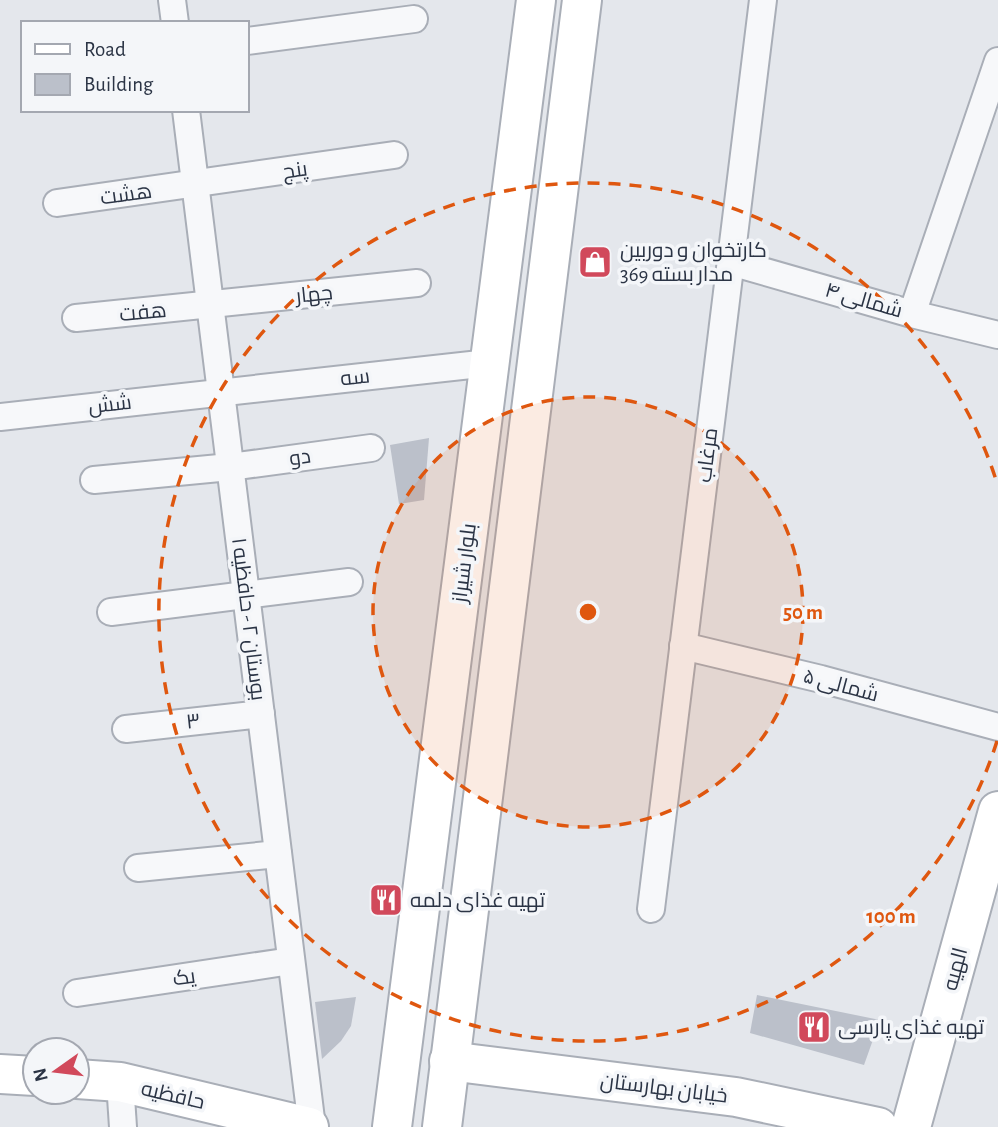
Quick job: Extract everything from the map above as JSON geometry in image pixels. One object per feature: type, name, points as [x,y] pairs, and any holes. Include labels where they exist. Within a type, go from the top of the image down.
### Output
[{"type":"main road","name":"بلوار شیراز","points":[[392,1127],[536,0]]},
{"type":"main road","points":[[442,1127],[583,0]]},
{"type":"main road","name":"الهیه","points":[[911,1127],[998,811]]},
{"type":"main road","name":"خیابان بهارستان","points":[[449,1061],[736,1097],[878,1127]]},
{"type":"main road","points":[[0,1074],[21,1075]]},
{"type":"main road","name":"حافظیه","points":[[91,1080],[120,1082],[311,1127]]},
{"type":"street","points":[[172,0],[175,21]]},
{"type":"street","name":"مرغاب","points":[[651,909],[763,0]]},
{"type":"street","points":[[248,41],[414,19]]},
{"type":"street","points":[[912,314],[998,61]]},
{"type":"street","name":"بوستان ۲ - حافظیه ۱","points":[[186,112],[311,1127]]},
{"type":"street","name":"پنج","points":[[195,185],[394,155]]},
{"type":"street","name":"هشت","points":[[57,203],[195,185]]},
{"type":"street","name":"۴ شمالی","points":[[731,262],[912,314],[998,335]]},
{"type":"street","name":"چهار","points":[[210,305],[417,283]]},
{"type":"street","name":"هفت","points":[[76,318],[210,305]]},
{"type":"street","name":"سه","points":[[220,391],[489,363]]},
{"type":"street","name":"شش","points":[[0,416],[220,391]]},
{"type":"street","name":"دو","points":[[230,467],[371,448]]},
{"type":"street","points":[[94,480],[230,467]]},
{"type":"street","points":[[111,612],[349,582]]},
{"type":"street","name":"۵ شمالی","points":[[683,646],[821,679],[998,727]]},
{"type":"street","name":"۳","points":[[126,729],[261,714]]},
{"type":"street","points":[[138,868],[278,854]]},
{"type":"street","name":"یک","points":[[77,993],[291,961]]},
{"type":"street","points":[[120,1082],[123,1127]]},
{"type":"building","points":[[429,438],[424,500],[399,504],[390,445]]},
{"type":"building","name":"تهیه غذای پارسی","points":[[757,995],[880,1020],[864,1065],[750,1033]]},
{"type":"building","points":[[356,997],[351,1026],[341,1041],[322,1059],[315,1002]]},
{"type":"place","name":"کارتخوان و دوربین مدار بسته 369","points":[[595,262]]},
{"type":"place","name":"تهیه غذای دلمه","points":[[386,900]]},
{"type":"place","name":"تهیه غذای پارسی","points":[[814,1027]]}]
